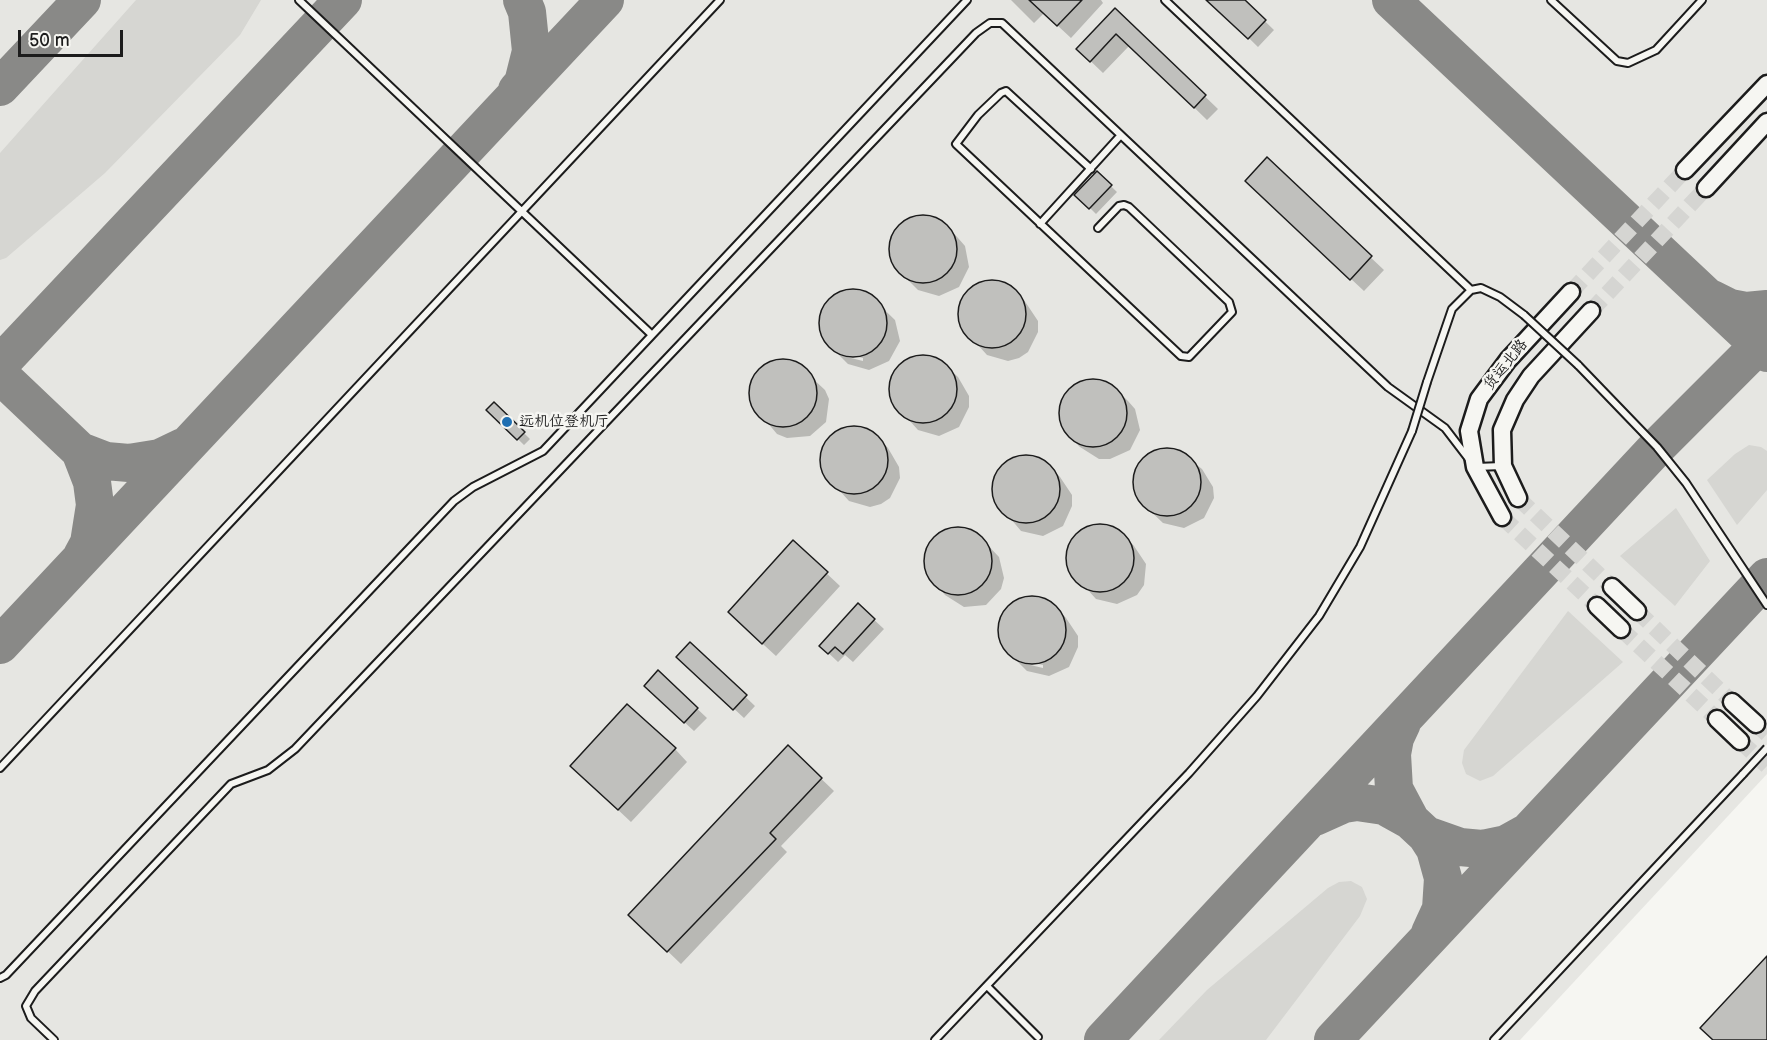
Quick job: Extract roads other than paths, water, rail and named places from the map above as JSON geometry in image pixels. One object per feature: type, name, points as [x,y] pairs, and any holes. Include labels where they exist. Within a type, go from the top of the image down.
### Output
[{"type":"main road","points":[[1685,171],[1767,84]]},
{"type":"main road","points":[[1706,188],[1767,122]]},
{"type":"main road","name":"货运北路","points":[[1502,517],[1474,467],[1469,431],[1479,399],[1508,360],[1571,292]]},
{"type":"main road","name":"货运北路","points":[[1518,498],[1503,466],[1502,430],[1515,400],[1531,376],[1591,311]]},
{"type":"main road","points":[[1612,587],[1637,611]]},
{"type":"main road","points":[[1596,606],[1621,629]]},
{"type":"main road","points":[[1732,702],[1756,724]]},
{"type":"main road","points":[[1717,719],[1740,741]]},
{"type":"lane","points":[[299,0],[651,334]]},
{"type":"lane","points":[[0,768],[720,0]]},
{"type":"lane","points":[[0,978],[6,975],[454,501],[473,488],[543,451],[967,0]]},
{"type":"lane","points":[[1166,0],[1471,290]]},
{"type":"lane","points":[[1551,0],[1617,61],[1628,63],[1656,50],[1702,0]]},
{"type":"lane","points":[[54,1040],[31,1018],[26,1006],[35,991],[231,784],[268,770],[295,749],[976,33],[990,23],[1002,23],[1388,387],[1445,428],[1474,467],[1503,466]]},
{"type":"lane","points":[[1091,169],[1006,92],[1001,93],[978,115],[957,140],[957,146],[1184,358],[1189,357],[1232,312],[1229,302],[1129,207],[1119,206],[1098,228]]},
{"type":"lane","points":[[1040,224],[1120,136]]},
{"type":"lane","points":[[935,1040],[1189,773],[1257,696],[1319,616],[1360,546],[1412,431],[1452,309],[1471,290],[1481,288],[1500,297],[1524,315],[1578,365],[1657,447],[1686,483],[1767,605]]},
{"type":"lane","points":[[1494,1040],[1767,748]]},
{"type":"lane","points":[[987,986],[1038,1037]]},
{"type":"tunnel","points":[[1571,292],[1685,170]]},
{"type":"tunnel","points":[[1591,311],[1706,188]]},
{"type":"tunnel","points":[[1518,498],[1612,587]]},
{"type":"tunnel","points":[[1502,517],[1597,606]]},
{"type":"tunnel","points":[[1637,611],[1732,702]]},
{"type":"tunnel","points":[[1621,629],[1717,719]]},
{"type":"tunnel","points":[[1756,724],[1767,734]]},
{"type":"tunnel","points":[[1740,741],[1767,766]]},
{"type":"place","name":"远机位登机厅","points":[[507,422]]}]
